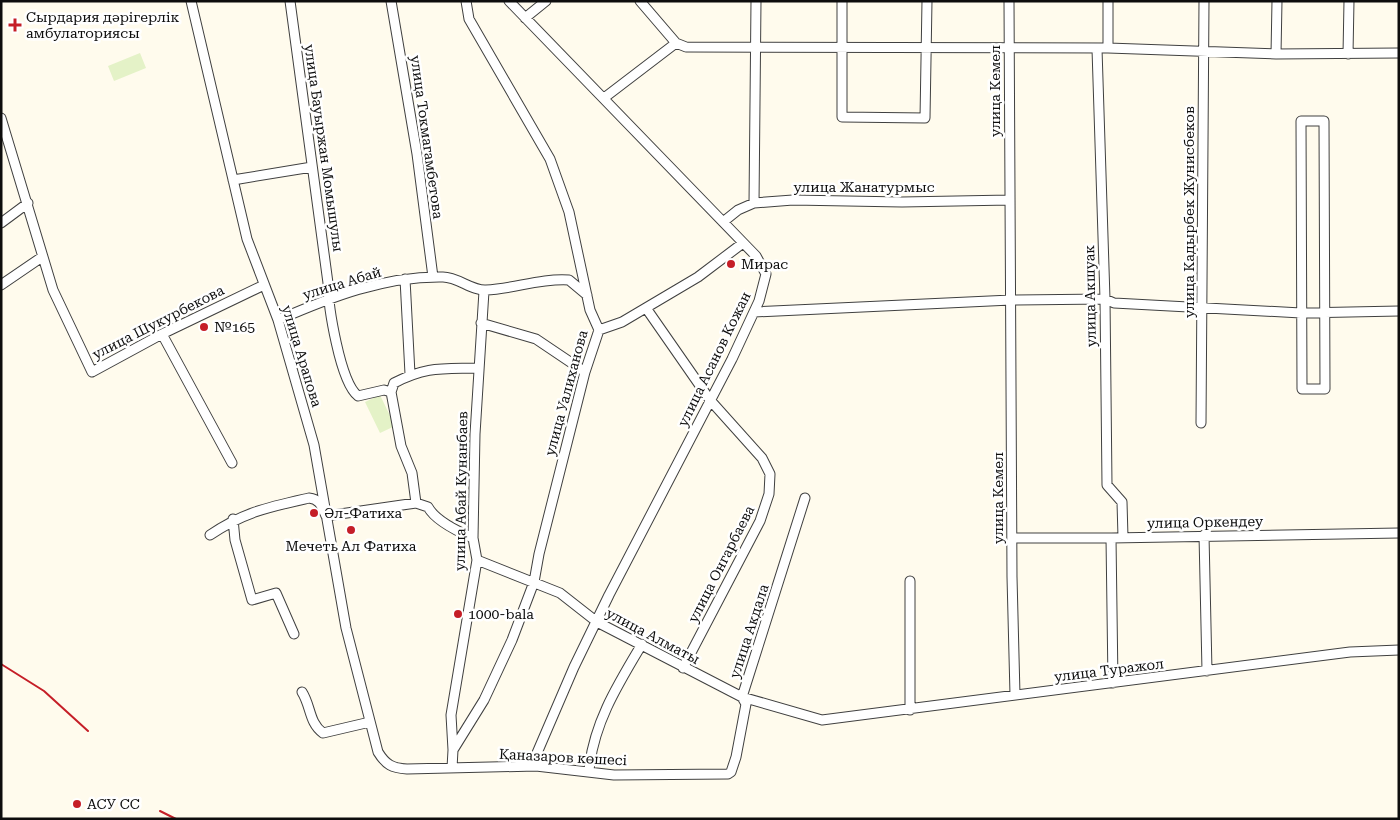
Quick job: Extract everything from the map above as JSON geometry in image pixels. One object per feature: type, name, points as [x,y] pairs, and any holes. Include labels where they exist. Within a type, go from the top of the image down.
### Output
[{"type":"street","name":"улица Арапова","points":[[191,1],[247,239],[258,262],[264,285],[278,320],[314,445],[346,628],[370,722],[378,752],[384,763],[392,768]]},
{"type":"street","name":"улица Бауыржан Момышулы","points":[[290,1],[328,283],[328,298],[341,364],[354,392],[363,396],[384,390],[391,392]]},
{"type":"street","name":"улица Токмагамбетова","points":[[391,1],[417,154],[433,277]]},
{"type":"street","name":"улица Уалиханова","points":[[452,768],[453,750],[499,670],[534,582],[539,554],[585,372],[599,330],[587,294],[569,212],[550,160],[469,19],[466,1]]},
{"type":"street","name":"улица Асанов Кожан","points":[[509,1],[756,256],[766,274],[754,312],[597,622],[537,754],[536,766]]},
{"type":"street","points":[[525,18],[546,1]]},
{"type":"street","points":[[640,1],[676,43],[686,47],[1108,48],[1203,49],[1276,54],[1399,53]]},
{"type":"street","points":[[754,203],[756,1]]},
{"type":"street","points":[[842,1],[842,117],[926,118],[927,1]]},
{"type":"street","name":"улица Кемел","points":[[1008,1],[1015,695]]},
{"type":"street","points":[[1108,1],[1108,48]]},
{"type":"street","name":"улица Кадырбек Жунисбеков","points":[[1202,422],[1204,1]]},
{"type":"street","points":[[1276,54],[1277,1]]},
{"type":"street","points":[[1348,54],[1349,1]]},
{"type":"street","points":[[604,98],[676,43]]},
{"type":"street","name":"улица Акшуак","points":[[1097,49],[1105,299],[1108,484],[1122,502],[1123,537]]},
{"type":"street","name":"улица Шукурбекова","points":[[1,118],[53,290],[92,372],[162,334],[264,285]]},
{"type":"street","points":[[1301,121],[1324,121],[1325,314],[1325,389],[1302,389],[1301,121]]},
{"type":"street","points":[[232,180],[312,167]]},
{"type":"street","name":"улица Жанатурмыс","points":[[723,222],[738,210],[754,203],[793,200],[902,202],[1010,200]]},
{"type":"street","points":[[1,223],[28,203]]},
{"type":"street","points":[[599,330],[612,328],[705,273],[743,243]]},
{"type":"street","points":[[1,285],[42,257]]},
{"type":"street","name":"улица Абай","points":[[278,320],[328,298],[366,287],[406,279],[433,277],[453,279],[484,291]]},
{"type":"street","points":[[406,279],[410,374]]},
{"type":"street","points":[[484,291],[556,279],[569,280],[587,294]]},
{"type":"street","name":"улица Абай Кунанбаев","points":[[453,750],[451,715],[477,560],[473,538],[478,368],[484,291]]},
{"type":"street","points":[[754,312],[1011,300],[1105,299],[1114,303],[1325,314],[1399,311]]},
{"type":"street","name":"улица Онгарбаева","points":[[646,308],[710,400],[762,458],[770,474],[769,494],[760,521],[683,668]]},
{"type":"street","points":[[481,322],[536,339],[585,372]]},
{"type":"street","points":[[162,334],[232,463]]},
{"type":"street","points":[[416,503],[412,473],[401,446],[391,392],[394,383],[410,374],[433,368],[478,368]]},
{"type":"street","points":[[210,535],[233,519],[309,498],[315,499],[320,503],[326,516],[416,503],[428,506],[431,512],[451,528],[473,538]]},
{"type":"street","name":"улица Акдала","points":[[731,772],[736,757],[746,704],[742,697],[805,498]]},
{"type":"street","points":[[233,519],[235,540],[252,600],[276,593],[294,634]]},
{"type":"street","name":"улица Оркендеу","points":[[1013,538],[1399,533]]},
{"type":"street","points":[[1204,535],[1207,671]]},
{"type":"street","points":[[1111,538],[1113,683]]},
{"type":"street","name":"улица Алматы","points":[[477,560],[560,593],[597,622],[742,697],[822,720]]},
{"type":"street","points":[[910,581],[910,710]]},
{"type":"street","points":[[589,772],[591,752],[602,717],[642,644]]},
{"type":"street","name":"улица Туражол","points":[[822,720],[1350,652],[1399,650]]},
{"type":"street","points":[[302,692],[310,705],[311,719],[316,728],[322,733],[370,722]]},
{"type":"street","name":"Қаназаров көшесі","points":[[392,768],[536,766],[614,775],[728,774],[731,772]]},
{"type":"green space","points":[[140,53],[146,68],[114,81],[108,66]]},
{"type":"green space","points":[[380,395],[395,426],[380,433],[365,402]]},
{"type":"railway","points":[[1,664],[44,691],[88,731]]},
{"type":"railway","points":[[160,811],[176,819]]},
{"type":"place","name":"Сырдария дәрігерлік амбулаториясы","points":[[15,25]]},
{"type":"place","name":"Мирас","points":[[731,264]]},
{"type":"place","name":"№165","points":[[204,327]]},
{"type":"place","name":"Әл-Фатиха","points":[[314,513]]},
{"type":"place","name":"Мечеть Ал Фатиха","points":[[351,530]]},
{"type":"place","name":"1000-bala","points":[[458,614]]},
{"type":"place","name":"АСУ СС","points":[[77,804]]}]
